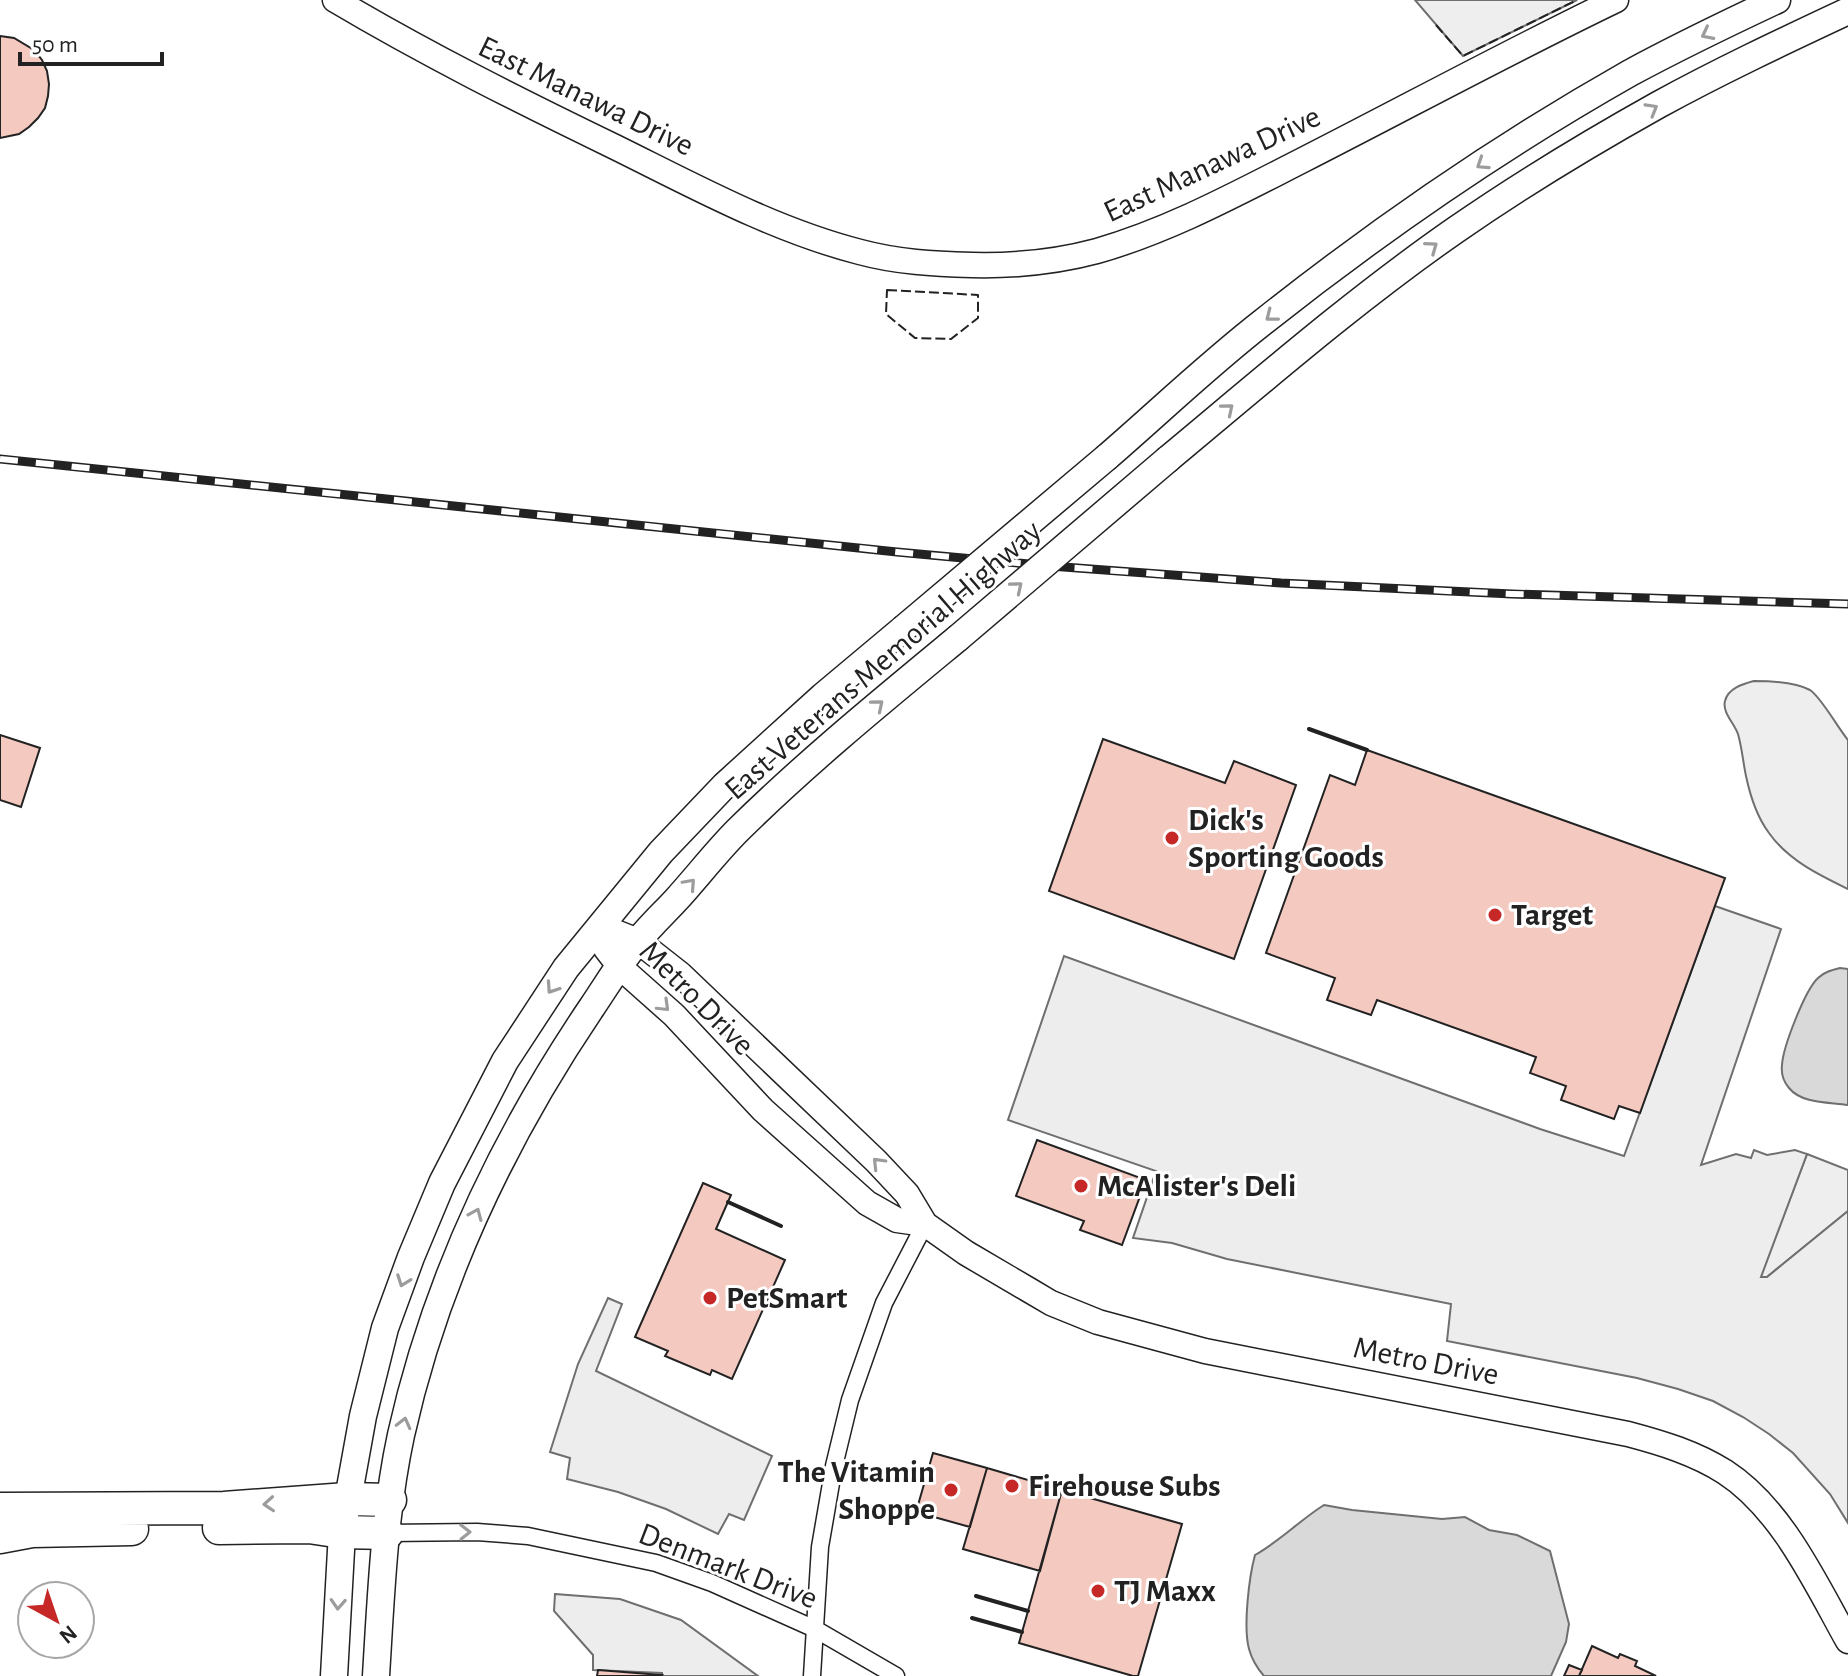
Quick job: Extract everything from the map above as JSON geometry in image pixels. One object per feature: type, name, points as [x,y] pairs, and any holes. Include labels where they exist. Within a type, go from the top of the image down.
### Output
[{"type":"highway","points":[[0,1509],[224,1508],[347,1499],[390,1500]]},
{"type":"highway","points":[[0,1537],[32,1531],[309,1527],[342,1532],[387,1533]]},
{"type":"main road","name":"East Veterans Memorial Highway","points":[[334,1676],[342,1532],[363,1416],[385,1328],[442,1183],[505,1061],[566,968],[661,852],[725,785],[823,696],[1260,324],[1339,263],[1434,194],[1535,129],[1631,73],[1777,0]]},
{"type":"main road","name":"East Veterans Memorial Highway","points":[[376,1676],[382,1568],[401,1438],[420,1360],[451,1271],[511,1141],[574,1034],[638,941],[747,822],[807,765],[1376,287],[1562,161],[1659,104],[1848,11]]},
{"type":"street","name":"East Manawa Drive","points":[[335,0],[418,49],[518,100],[782,226],[861,253],[936,265],[995,265],[1072,257],[1167,227],[1616,0]]},
{"type":"street","name":"Metro Drive","points":[[600,926],[638,941],[680,974],[876,1161],[907,1194],[925,1224],[966,1253],[1051,1303],[1123,1330],[1205,1351],[1628,1434],[1684,1451],[1728,1474],[1761,1503],[1796,1551],[1848,1641]]},
{"type":"street","name":"Metro Drive","points":[[600,926],[606,949],[620,967],[682,1024],[763,1110],[867,1203],[897,1220],[925,1224]]},
{"type":"street","points":[[812,1676],[820,1547],[834,1466],[850,1400],[884,1303],[925,1224]]},
{"type":"street","name":"Denmark Drive","points":[[387,1533],[477,1532],[528,1536],[656,1563],[712,1583],[815,1629],[896,1676]]},
{"type":"shaded area","points":[[1415,0],[1577,0],[1463,56]]},
{"type":"shaded area","points":[[1754,681],[1790,684],[1810,690],[1848,740],[1848,889],[1815,872],[1785,851],[1769,833],[1758,813],[1738,734],[1725,705],[1733,690]]},
{"type":"shaded area","points":[[1715,906],[1781,929],[1701,1165],[1736,1154],[1751,1158],[1754,1150],[1767,1155],[1795,1150],[1807,1154],[1761,1277],[1767,1277],[1848,1211],[1848,1523],[1830,1494],[1793,1453],[1743,1417],[1713,1401],[1637,1378],[1447,1341],[1451,1304],[1227,1259],[1172,1243],[1133,1238],[1156,1171],[1008,1120],[1064,956],[1540,1129],[1624,1156]]},
{"type":"shaded area","points":[[1840,968],[1848,969],[1848,1105],[1801,1097],[1787,1085],[1782,1071],[1790,1033],[1807,994],[1820,976]]},
{"type":"shaded area","points":[[1807,1154],[1848,1170],[1848,1211],[1767,1277],[1760,1277]]},
{"type":"shaded area","points":[[608,1298],[622,1304],[596,1371],[772,1456],[744,1520],[729,1514],[718,1534],[666,1509],[567,1479],[570,1458],[550,1452],[578,1364]]},
{"type":"shaded area","points":[[1324,1505],[1442,1519],[1465,1517],[1489,1530],[1517,1535],[1550,1551],[1569,1624],[1566,1642],[1551,1676],[1264,1676],[1253,1660],[1247,1640],[1248,1602],[1255,1555]]},
{"type":"shaded area","points":[[555,1594],[620,1599],[681,1620],[758,1676],[662,1676],[662,1673],[593,1670],[593,1655],[554,1611]]},
{"type":"building","points":[[0,36],[14,38],[34,50],[47,71],[49,84],[45,108],[38,118],[19,134],[0,138]]},
{"type":"building","points":[[0,735],[40,748],[21,807],[0,800]]},
{"type":"building","name":"Dick's Sporting Goods","points":[[1103,739],[1225,783],[1234,761],[1296,785],[1234,959],[1049,891]]},
{"type":"building","name":"Target","points":[[1367,750],[1725,878],[1640,1113],[1619,1106],[1614,1119],[1561,1100],[1566,1086],[1530,1073],[1536,1057],[1377,1000],[1371,1015],[1327,1000],[1335,978],[1266,953],[1330,775],[1355,785]]},
{"type":"building","points":[[1037,1140],[1146,1180],[1122,1245],[1080,1230],[1084,1221],[1016,1196]]},
{"type":"building","name":"PetSmart","points":[[703,1183],[731,1195],[716,1229],[785,1260],[732,1379],[712,1370],[710,1375],[665,1356],[668,1351],[635,1337]]},
{"type":"building","name":"The Vitamin Shoppe","points":[[933,1453],[987,1468],[970,1527],[916,1512]]},
{"type":"building","points":[[987,1468],[1062,1490],[1040,1571],[963,1549]]},
{"type":"building","name":"TJ Maxx","points":[[1062,1490],[1182,1524],[1138,1676],[1019,1643]]},
{"type":"building","points":[[1592,1646],[1618,1658],[1620,1654],[1637,1661],[1635,1666],[1656,1676],[1579,1676]]},
{"type":"building","points":[[1569,1665],[1582,1670],[1579,1676],[1564,1676]]},
{"type":"building","points":[[598,1670],[662,1675],[597,1676]]},
{"type":"railway","points":[[0,459],[1050,566],[1281,583],[1512,594],[1848,604]]},
{"type":"fence","points":[[1436,25],[1463,56],[1577,0]]},
{"type":"fence","points":[[887,290],[978,295],[978,318],[951,339],[915,338],[886,314],[887,290]]},
{"type":"wall","points":[[1309,729],[1367,750]]},
{"type":"wall","points":[[728,1202],[781,1226]]},
{"type":"wall","points":[[976,1596],[1028,1611]]},
{"type":"wall","points":[[972,1618],[1022,1632]]},
{"type":"place","name":"Dick's Sporting Goods","points":[[1172,838]]},
{"type":"place","name":"Target","points":[[1495,915]]},
{"type":"place","name":"McAlister's Deli","points":[[1081,1186]]},
{"type":"place","name":"PetSmart","points":[[710,1298]]},
{"type":"place","name":"Firehouse Subs","points":[[1012,1486]]},
{"type":"place","name":"The Vitamin Shoppe","points":[[951,1490]]},
{"type":"place","name":"TJ Maxx","points":[[1098,1591]]}]
